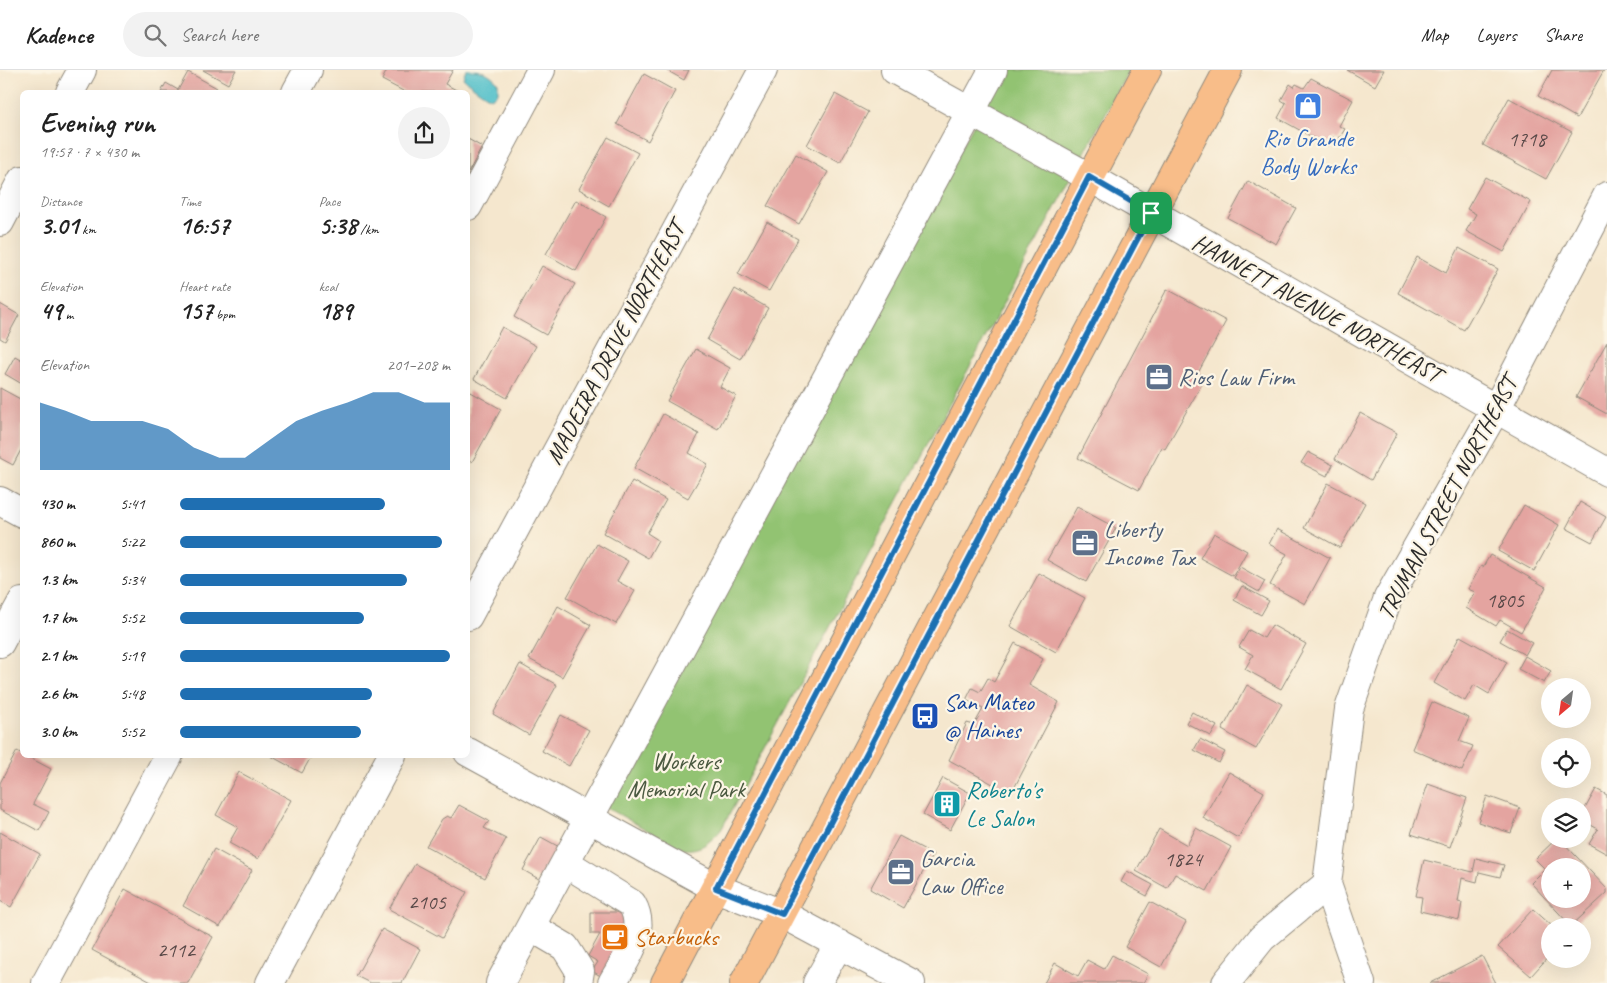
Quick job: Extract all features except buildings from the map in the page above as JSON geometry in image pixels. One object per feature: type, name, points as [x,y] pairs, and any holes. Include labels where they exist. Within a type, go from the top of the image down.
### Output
[{"type":"main road","points":[[665,983],[1147,70]]},
{"type":"main road","points":[[744,983],[1228,70]]},
{"type":"street","points":[[71,90],[82,70]]},
{"type":"street","points":[[297,90],[308,70]]},
{"type":"street","points":[[470,202],[541,70]]},
{"type":"street","name":"MADEIRA DRIVE NORTHEAST","points":[[470,612],[763,70]]},
{"type":"street","name":"HANNETT AVENUE NORTHEAST","points":[[895,70],[1089,177],[1607,472]]},
{"type":"street","points":[[500,983],[993,70]]},
{"type":"street","points":[[0,222],[20,184]]},
{"type":"street","name":"TRUMAN STREET NORTHEAST","points":[[1327,884],[1349,709],[1388,598],[1496,409],[1607,196]]},
{"type":"street","points":[[0,501],[20,512]]},
{"type":"street","points":[[0,644],[20,606]]},
{"type":"street","points":[[470,753],[716,888],[782,914],[839,944],[881,976],[911,983]]},
{"type":"street","points":[[46,983],[167,758]]},
{"type":"street","points":[[270,983],[390,758]]},
{"type":"street","points":[[566,862],[632,904],[638,915],[638,935],[612,983]]},
{"type":"street","points":[[1226,983],[1262,938],[1327,884],[1361,983]]},
{"type":"street","points":[[531,927],[564,947],[580,970],[578,983]]},
{"type":"street","points":[[816,983],[839,944]]},
{"type":"green space","name":"Workers Memorial Park","points":[[1003,70],[1129,70],[721,830],[699,848],[681,849],[604,806]]},
{"type":"water","points":[[466,70],[480,71],[491,76],[498,83],[498,93],[491,98],[476,89],[463,78]]},
{"type":"place","name":"Rio Grande Body Works","points":[[1308,106]]},
{"type":"place","name":"Rios Law Firm","points":[[1159,377]]},
{"type":"place","name":"Liberty Income Tax","points":[[1085,543]]},
{"type":"place","name":"San Mateo @ Haines","points":[[925,716]]},
{"type":"place","name":"Roberto's Le Salon","points":[[947,804]]},
{"type":"place","name":"Garcia Law Office","points":[[901,872]]},
{"type":"place","name":"Starbucks","points":[[615,937]]},
{"type":"route","points":[[1089,177],[1151,213],[782,914],[716,888],[1089,177]]}]
